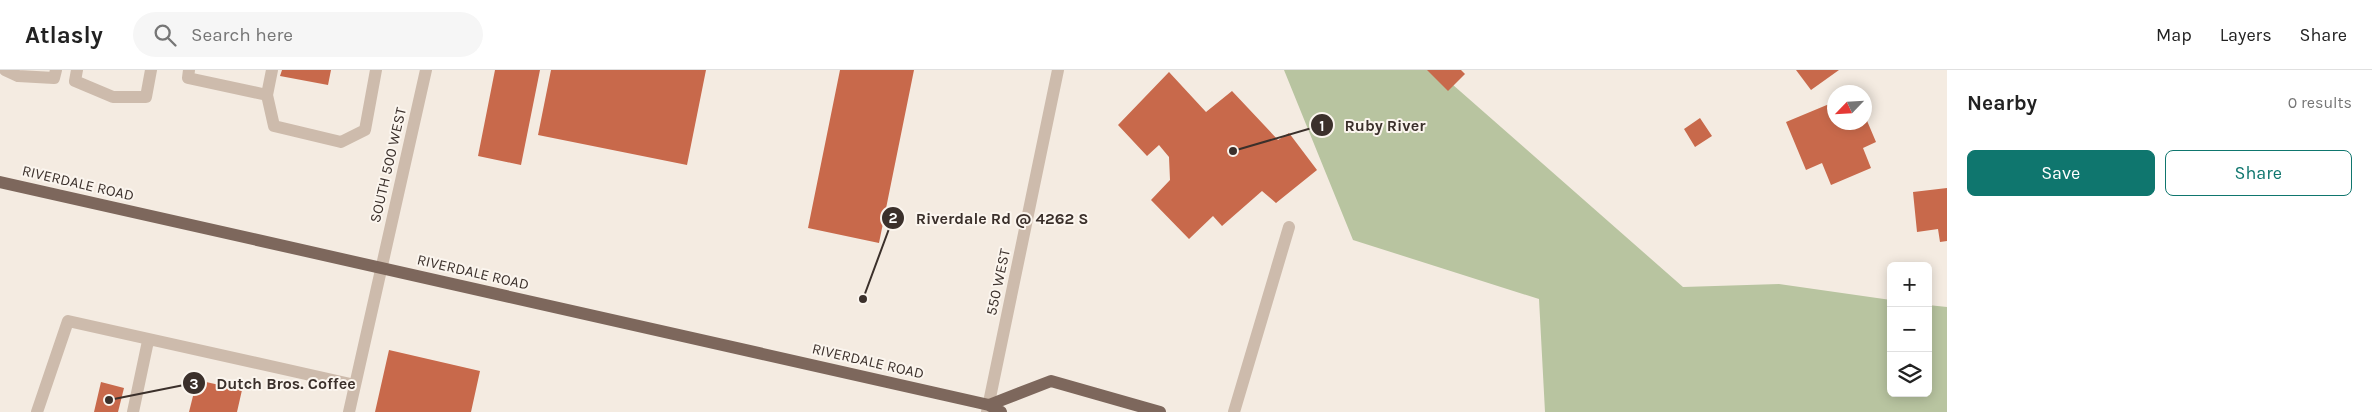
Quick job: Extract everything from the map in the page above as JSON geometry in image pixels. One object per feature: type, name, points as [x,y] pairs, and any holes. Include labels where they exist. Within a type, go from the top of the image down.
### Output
[{"type":"main road","name":"RIVERDALE ROAD","points":[[0,182],[939,393],[1001,412]]},
{"type":"main road","points":[[988,408],[1051,381],[1160,412]]},
{"type":"street","points":[[6,70],[18,76],[54,78],[56,70]]},
{"type":"street","points":[[77,70],[75,81],[113,97],[146,97],[151,70]]},
{"type":"street","points":[[189,70],[188,78],[268,95]]},
{"type":"street","points":[[272,70],[268,95],[274,126],[341,142],[365,130],[376,70]]},
{"type":"street","name":"SOUTH 500 WEST","points":[[349,412],[426,70]]},
{"type":"street","name":"550 WEST","points":[[988,408],[1058,70]]},
{"type":"street","points":[[1234,412],[1289,227]]},
{"type":"street","points":[[37,412],[68,321],[148,341],[355,385]]},
{"type":"street","points":[[133,412],[148,341]]},
{"type":"green space","points":[[1284,70],[1436,70],[1683,287],[1779,284],[1887,299],[1887,397],[1932,397],[1932,305],[1947,307],[1947,412],[1545,412],[1539,299],[1353,240]]},
{"type":"building","points":[[282,70],[331,70],[328,85],[280,76]]},
{"type":"building","points":[[495,70],[540,70],[521,165],[478,156]]},
{"type":"building","points":[[551,70],[706,70],[687,165],[538,135]]},
{"type":"building","points":[[840,70],[914,70],[879,243],[808,228]]},
{"type":"building","points":[[1427,70],[1461,70],[1465,74],[1448,91]]},
{"type":"building","points":[[1796,70],[1839,70],[1811,90]]},
{"type":"building","points":[[1169,72],[1206,112],[1232,91],[1278,140],[1289,133],[1317,170],[1276,203],[1262,191],[1222,226],[1213,216],[1189,239],[1151,200],[1170,180],[1169,157],[1159,145],[1147,156],[1118,125]]},
{"type":"building","points":[[1827,105],[1827,130],[1871,130],[1876,142],[1863,148],[1871,168],[1831,185],[1822,163],[1806,170],[1786,122]]},
{"type":"building","points":[[1700,118],[1712,136],[1695,147],[1684,129]]},
{"type":"building","points":[[1947,188],[1947,241],[1940,242],[1938,229],[1917,232],[1913,192]]},
{"type":"building","points":[[389,350],[480,371],[471,412],[375,412]]},
{"type":"building","points":[[197,380],[242,390],[237,412],[189,412]]},
{"type":"building","points":[[101,382],[124,388],[118,412],[94,412]]},
{"type":"place","name":"Ruby River","points":[[1233,151]]},
{"type":"place","name":"Riverdale Rd @ 4262 S","points":[[863,299]]},
{"type":"place","name":"Dutch Bros. Coffee","points":[[109,400]]}]
